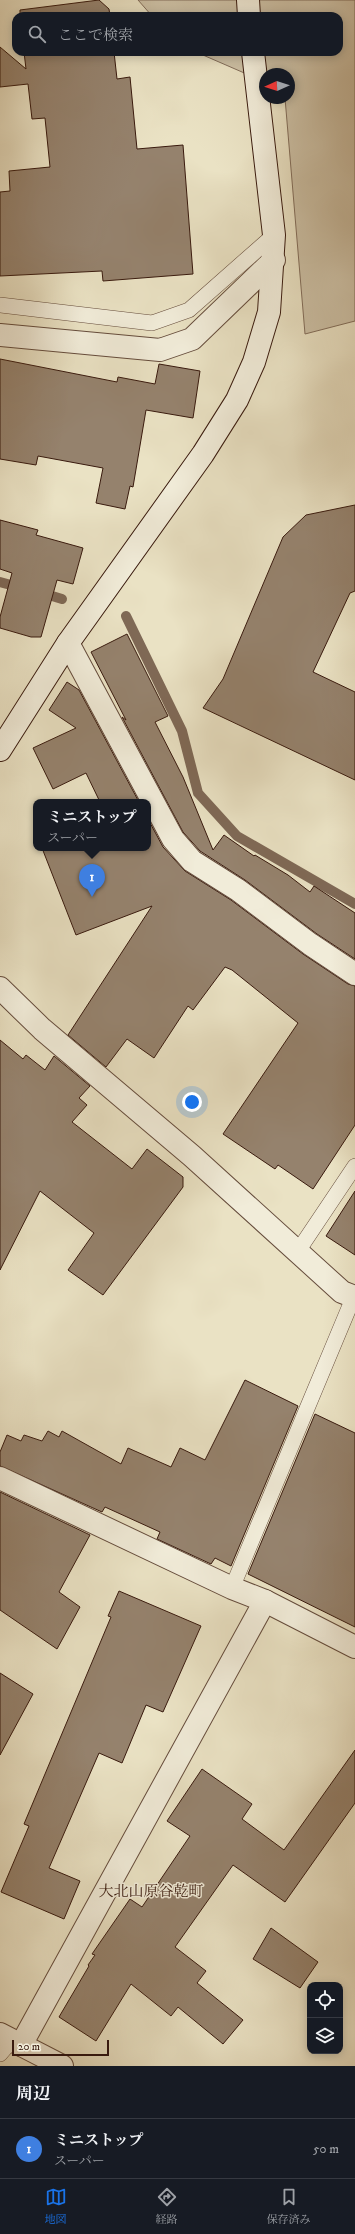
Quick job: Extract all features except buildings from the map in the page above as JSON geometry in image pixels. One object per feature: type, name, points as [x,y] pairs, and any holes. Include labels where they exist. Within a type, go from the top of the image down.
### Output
[{"type":"street","points":[[248,0],[249,12]]},
{"type":"street","points":[[0,750],[68,644],[203,454],[237,400],[254,362],[270,312],[274,260],[274,235],[253,56]]},
{"type":"street","points":[[0,335],[160,350],[192,339],[274,260]]},
{"type":"street","points":[[68,644],[173,839],[192,861],[238,890],[310,944],[355,974]]},
{"type":"street","points":[[0,988],[42,1030],[192,1156],[342,1292],[354,1297]]},
{"type":"street","points":[[0,1478],[232,1588],[266,1601],[355,1647]]},
{"type":"street","points":[[62,2066],[8,2043],[266,1601]]},
{"type":"lane","points":[[0,305],[152,324],[189,310],[274,235]]},
{"type":"lane","points":[[298,1251],[355,1166]]},
{"type":"lane","points":[[232,1588],[354,1297]]},
{"type":"shaded area","points":[[138,0],[355,0],[355,321],[305,334],[286,104],[295,104],[295,68],[259,68],[259,79],[205,56],[343,56],[343,12],[148,12]]},
{"type":"waterway","points":[[0,582],[22,588]]},
{"type":"waterway","points":[[39,592],[62,599]]},
{"type":"waterway","points":[[126,616],[182,731],[198,793],[237,836],[355,904]]},
{"type":"place","name":"ミニストップ","points":[[92,897]]},
{"type":"district","name":"大北山原谷乾町","points":[[151,1891]]}]
